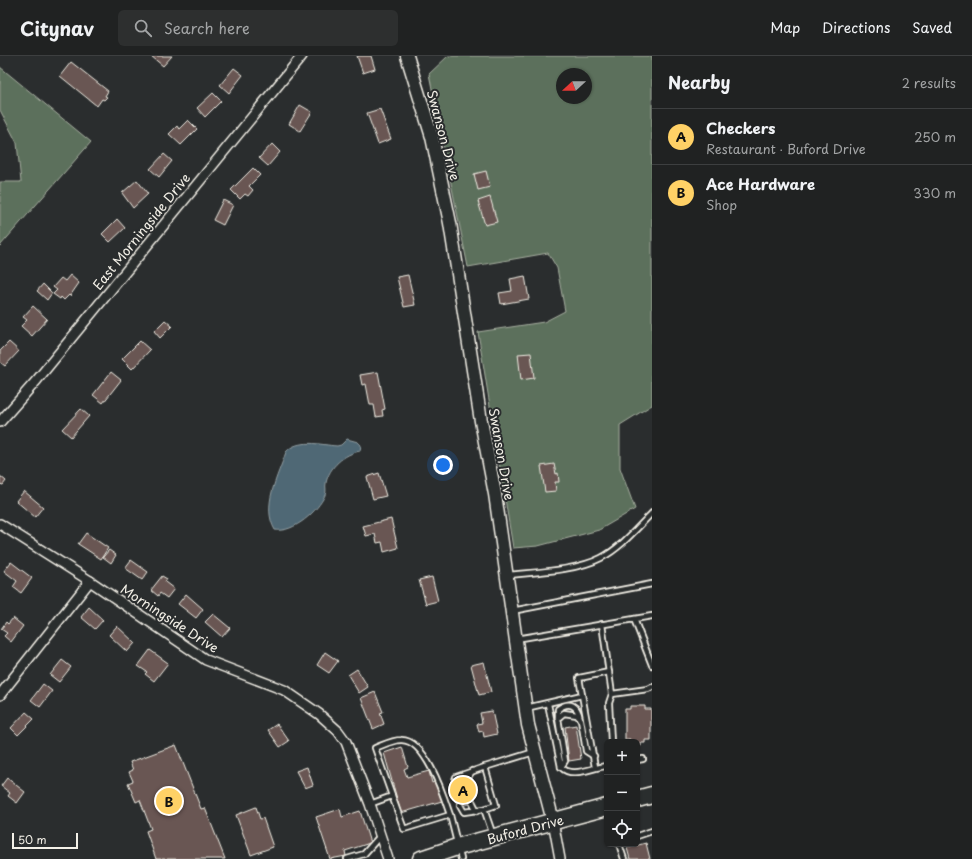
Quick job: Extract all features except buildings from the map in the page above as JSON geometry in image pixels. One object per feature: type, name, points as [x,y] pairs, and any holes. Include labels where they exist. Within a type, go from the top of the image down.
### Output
[{"type":"highway","points":[[640,798],[652,795]]},
{"type":"highway","name":"Buford Drive","points":[[421,859],[459,853],[494,837],[604,808]]},
{"type":"street","name":"East Morningside Drive","points":[[0,422],[37,380],[302,56]]},
{"type":"street","name":"Swanson Drive","points":[[407,56],[432,137],[450,223],[507,575],[526,708],[534,752],[553,821],[560,859]]},
{"type":"street","name":"Morningside Drive","points":[[0,524],[90,581],[206,660],[284,690],[319,714],[338,731],[346,742],[370,804]]},
{"type":"street","points":[[0,695],[90,581]]},
{"type":"street","points":[[370,804],[388,859]]},
{"type":"lane","points":[[507,575],[558,569],[601,558],[622,542],[652,513]]},
{"type":"lane","points":[[512,611],[652,584]]},
{"type":"lane","points":[[516,639],[652,616]]},
{"type":"lane","points":[[634,619],[652,665]]},
{"type":"lane","points":[[602,624],[612,694],[609,703],[611,739]]},
{"type":"lane","points":[[595,767],[580,678],[609,672]]},
{"type":"lane","points":[[612,694],[648,689],[652,687]]},
{"type":"lane","points":[[526,708],[582,695]]},
{"type":"lane","points":[[548,704],[561,767],[565,771],[574,773],[595,767],[604,766]]},
{"type":"lane","points":[[561,767],[565,761],[558,718],[558,709],[569,705],[575,706],[578,710],[586,751],[594,756]]},
{"type":"lane","points":[[558,718],[564,713],[570,713],[577,715],[581,720]]},
{"type":"lane","points":[[450,815],[404,829],[375,748],[402,739],[413,744],[426,759],[436,778],[450,815],[459,853]]},
{"type":"lane","points":[[485,767],[496,805],[477,811],[464,812],[460,803],[455,780],[458,776],[472,771],[485,767],[534,752]]},
{"type":"lane","points":[[472,771],[467,779],[471,799],[477,811]]},
{"type":"lane","points":[[370,804],[392,796]]},
{"type":"lane","points":[[484,809],[494,837]]},
{"type":"lane","points":[[640,835],[652,831]]},
{"type":"lane","points":[[346,859],[364,854],[380,836]]},
{"type":"lane","points":[[620,847],[624,859]]},
{"type":"green space","points":[[448,56],[652,56],[652,405],[620,425],[620,468],[635,509],[599,530],[538,546],[513,548],[478,332],[544,322],[565,311],[557,268],[548,253],[468,267],[429,74]]},
{"type":"green space","points":[[0,67],[91,142],[0,246],[0,182],[21,182],[17,143],[0,110]]},
{"type":"water","points":[[347,439],[358,442],[361,445],[360,451],[343,458],[330,472],[326,484],[325,495],[317,508],[304,520],[290,528],[275,530],[271,521],[270,501],[275,481],[286,452],[297,445],[310,443],[337,446],[341,445]]},
{"type":"place","name":"Checkers","points":[[463,790]]},
{"type":"place","name":"Ace Hardware","points":[[169,801]]}]
